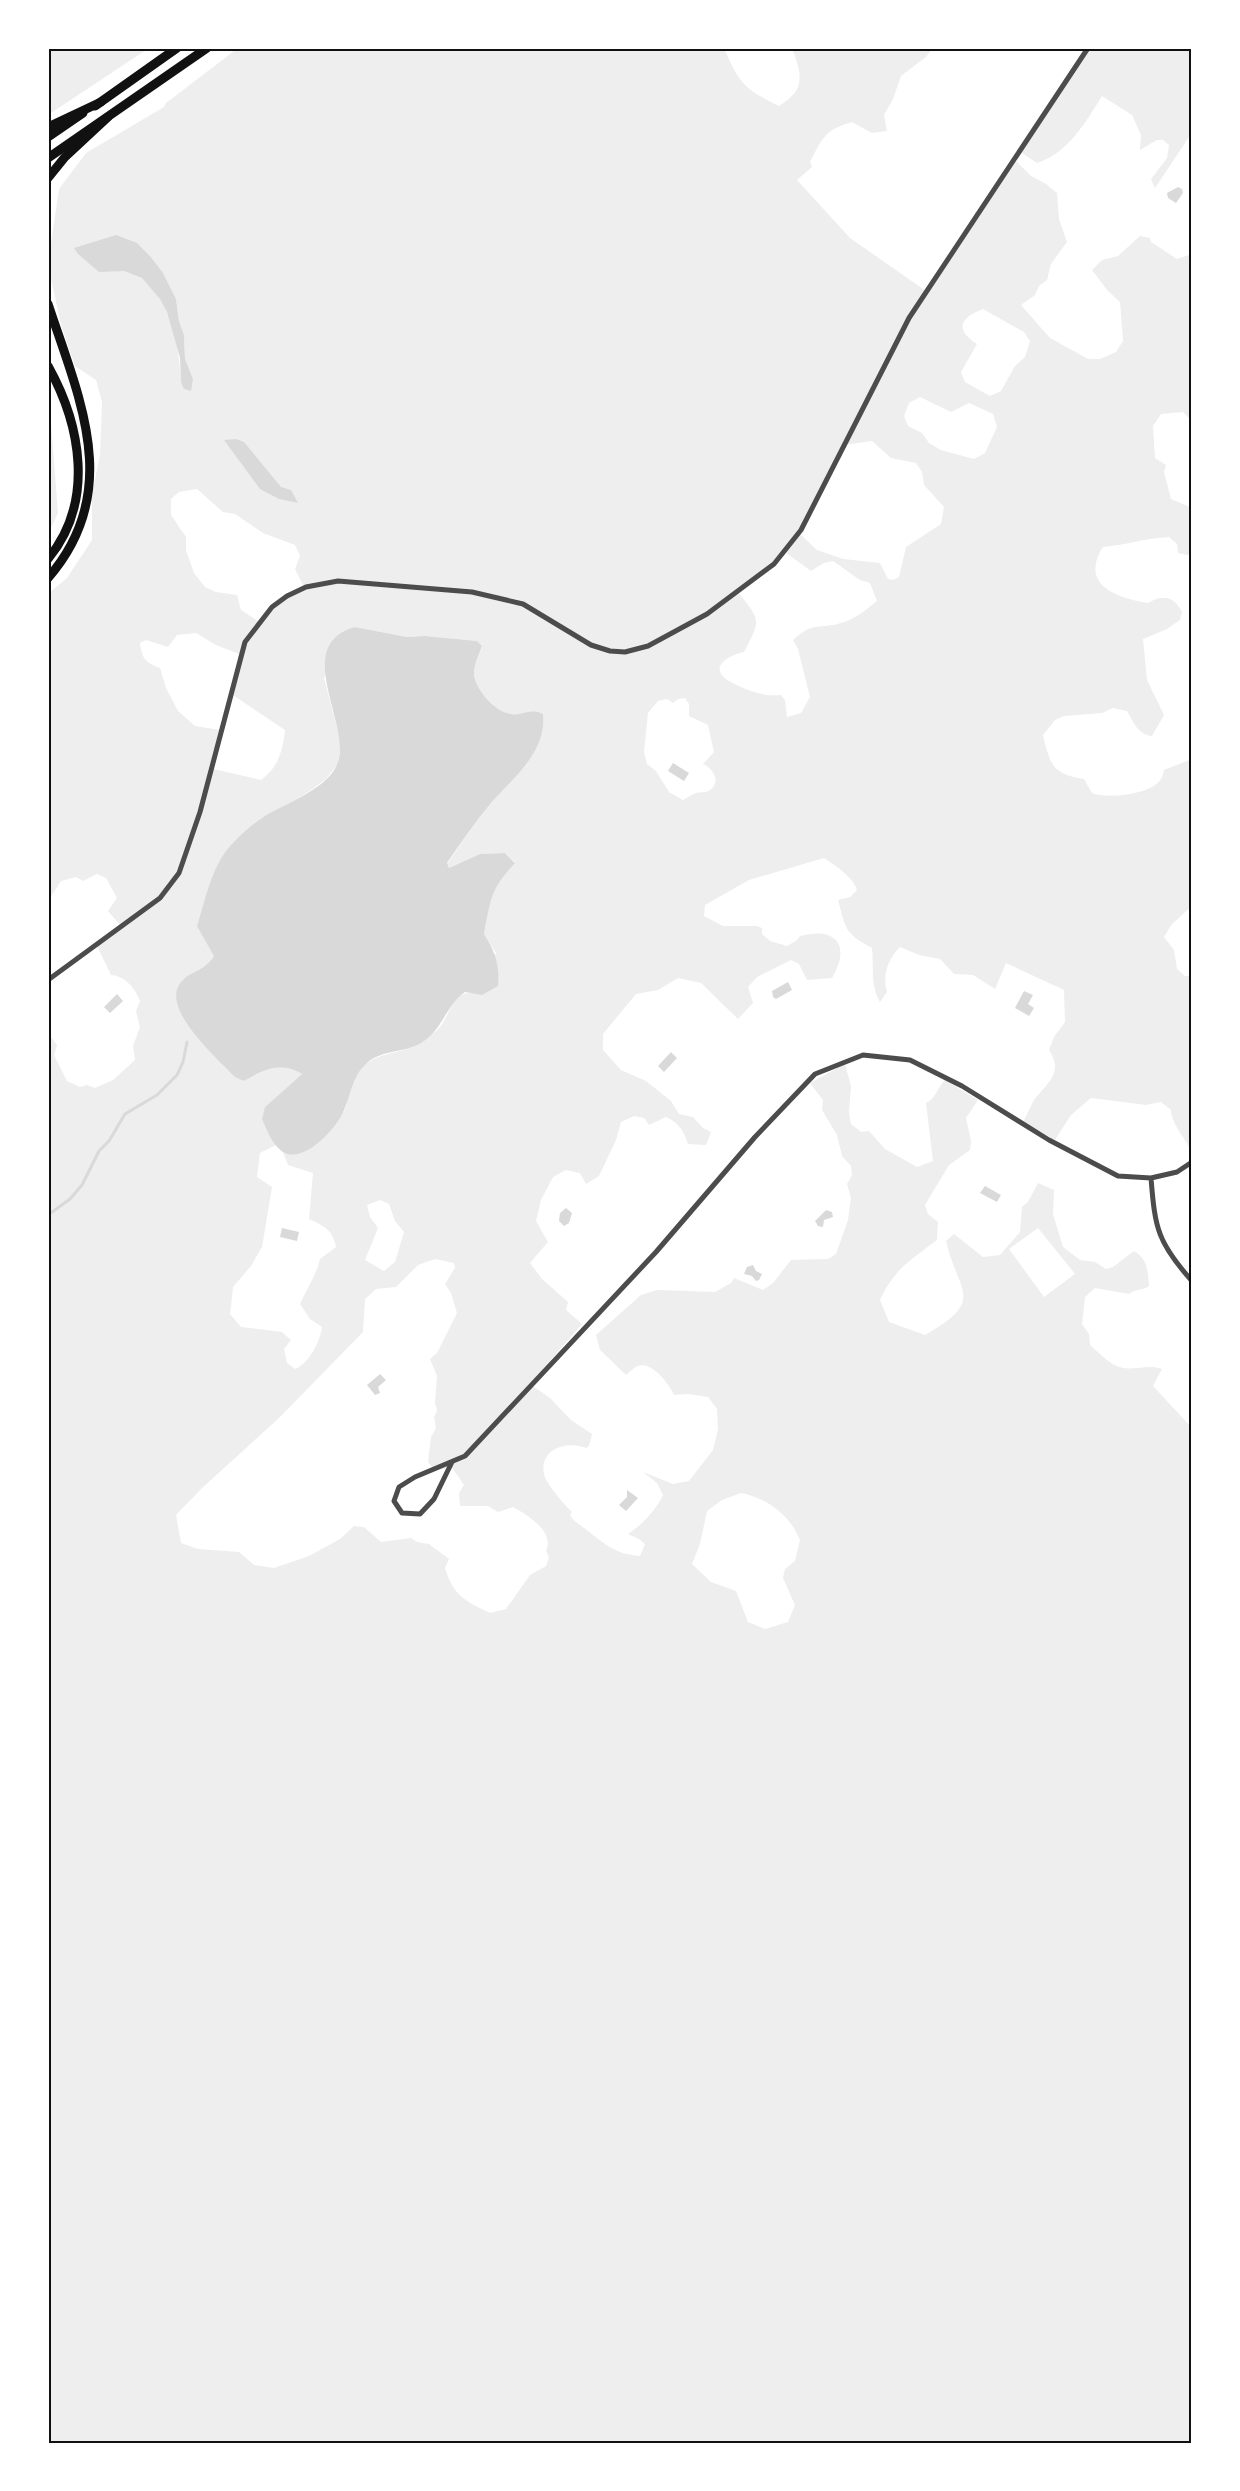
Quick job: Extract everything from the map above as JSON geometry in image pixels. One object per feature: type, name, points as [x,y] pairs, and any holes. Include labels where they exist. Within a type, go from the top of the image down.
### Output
[{"type":"highway","points":[[48,137],[177,48]]},
{"type":"highway","points":[[48,158],[207,48]]},
{"type":"highway","points":[[48,127],[100,102]]},
{"type":"highway","points":[[48,178],[65,157],[108,117]]},
{"type":"highway","points":[[48,304],[86,423],[91,469],[88,496],[79,530],[63,560],[48,578]]},
{"type":"highway","points":[[48,366],[67,407],[77,447],[79,466],[72,512],[64,533],[48,559]]},
{"type":"street","points":[[48,980],[154,903],[174,881],[187,852],[200,812],[245,642],[272,607],[287,596],[306,587],[338,580],[403,584],[472,592],[523,604],[591,645],[610,651],[625,652],[648,646],[706,614],[774,564],[801,530],[909,318],[1088,48]]},
{"type":"street","points":[[452,1462],[434,1499],[420,1514],[402,1513],[393,1501],[399,1487],[415,1477],[465,1456],[656,1252],[755,1137],[815,1074],[863,1055],[910,1060],[962,1086],[1049,1140],[1118,1176],[1151,1178],[1177,1172],[1192,1162]]},
{"type":"street","points":[[1151,1178],[1154,1219],[1168,1254],[1192,1281]]},
{"type":"shaded area","points":[[48,48],[149,48],[48,115]]},
{"type":"shaded area","points":[[238,48],[724,48],[744,84],[758,95],[779,106],[794,94],[799,85],[798,66],[791,48],[933,48],[926,57],[901,76],[893,99],[884,115],[887,131],[872,133],[852,122],[836,128],[818,146],[810,162],[812,167],[797,180],[850,238],[926,291],[1014,159],[1031,176],[1057,193],[1059,219],[1067,242],[1051,264],[1047,280],[1039,286],[1035,295],[1021,305],[1050,338],[1088,359],[1100,359],[1116,352],[1123,341],[1120,302],[1092,270],[1102,260],[1118,256],[1140,236],[1150,238],[1151,242],[1177,259],[1192,254],[1192,421],[1183,412],[1161,414],[1153,426],[1155,458],[1166,465],[1164,472],[1171,499],[1192,508],[1192,553],[1187,555],[1178,553],[1177,544],[1169,537],[1103,547],[1097,560],[1096,571],[1099,580],[1114,593],[1148,603],[1159,598],[1168,598],[1182,612],[1180,620],[1167,629],[1143,639],[1147,680],[1164,715],[1152,736],[1140,730],[1127,711],[1113,708],[1102,713],[1064,716],[1055,720],[1043,735],[1054,766],[1065,774],[1084,779],[1092,793],[1099,795],[1128,794],[1148,789],[1161,779],[1164,770],[1192,759],[1192,906],[1172,924],[1164,937],[1174,950],[1177,969],[1185,976],[1192,976],[1192,1153],[1174,1121],[1171,1110],[1161,1102],[1146,1105],[1091,1098],[1071,1115],[1055,1140],[1023,1122],[1034,1100],[1055,1071],[1049,1050],[1054,1037],[1065,1022],[1064,990],[1006,963],[995,989],[973,975],[954,974],[940,959],[919,955],[900,947],[887,968],[885,980],[887,992],[880,1002],[874,982],[872,948],[851,934],[838,900],[850,897],[857,890],[848,876],[824,858],[749,880],[705,905],[704,916],[723,926],[757,926],[762,928],[762,934],[770,941],[787,946],[800,936],[823,934],[831,936],[840,948],[838,967],[832,978],[807,980],[799,964],[791,960],[757,977],[748,987],[753,1003],[738,1019],[701,983],[678,978],[658,990],[636,994],[603,1034],[603,1050],[621,1070],[646,1081],[671,1101],[679,1114],[693,1117],[703,1128],[711,1132],[706,1145],[688,1144],[680,1128],[666,1117],[649,1125],[644,1118],[634,1116],[621,1122],[616,1140],[599,1176],[586,1184],[580,1173],[566,1170],[553,1177],[541,1200],[536,1221],[548,1242],[530,1263],[542,1279],[568,1302],[566,1310],[582,1324],[530,1384],[550,1398],[571,1420],[592,1434],[589,1446],[586,1448],[563,1446],[550,1453],[544,1465],[544,1474],[548,1483],[572,1512],[570,1515],[576,1522],[610,1547],[623,1553],[640,1556],[645,1544],[628,1534],[648,1517],[663,1495],[657,1483],[643,1472],[673,1484],[689,1481],[713,1450],[718,1429],[717,1409],[708,1397],[688,1394],[674,1395],[664,1380],[649,1367],[638,1366],[626,1375],[600,1350],[596,1335],[641,1295],[657,1290],[715,1292],[731,1283],[734,1278],[763,1290],[773,1283],[791,1260],[828,1259],[836,1254],[848,1220],[851,1198],[847,1184],[852,1175],[851,1166],[842,1156],[837,1135],[822,1110],[823,1100],[810,1083],[845,1064],[851,1086],[849,1112],[851,1124],[861,1132],[869,1131],[885,1149],[917,1167],[933,1161],[926,1103],[945,1080],[978,1100],[966,1118],[971,1141],[970,1150],[949,1165],[925,1205],[928,1214],[938,1222],[937,1240],[898,1272],[880,1300],[889,1322],[925,1335],[956,1313],[962,1304],[963,1294],[946,1241],[954,1234],[983,1257],[1000,1255],[1020,1232],[1022,1207],[1028,1202],[1038,1183],[1054,1190],[1053,1214],[1063,1247],[1080,1260],[1095,1262],[1106,1269],[1113,1267],[1134,1251],[1145,1262],[1149,1286],[1129,1294],[1095,1288],[1085,1297],[1082,1324],[1089,1334],[1090,1345],[1114,1365],[1123,1368],[1162,1369],[1153,1386],[1192,1428],[1192,2443],[48,2443],[48,1033],[57,1045],[54,1055],[67,1081],[80,1087],[87,1085],[95,1088],[113,1080],[135,1060],[133,1046],[140,1027],[136,1011],[140,1001],[129,984],[111,975],[97,946],[120,925],[108,911],[117,898],[106,878],[97,874],[83,881],[76,877],[61,881],[48,901],[48,594],[67,578],[92,540],[92,494],[100,455],[102,402],[96,380],[75,366],[61,325],[48,264],[59,189],[86,153],[164,107],[166,103]],"holes":[[[124,271],[163,273],[176,299],[179,321],[184,335],[185,359],[193,379],[181,382],[172,325],[160,297],[152,286],[138,276]],[[983,309],[1024,332],[1030,341],[1025,357],[1015,366],[1001,391],[990,396],[965,382],[961,372],[977,344],[965,334],[963,329],[965,320]],[[920,397],[951,412],[969,403],[993,414],[997,427],[985,453],[974,459],[941,450],[929,443],[922,433],[908,426],[904,416],[909,403]],[[872,441],[891,458],[916,463],[922,472],[924,485],[944,507],[941,524],[906,547],[899,577],[893,580],[888,579],[880,563],[843,559],[817,550],[800,534],[844,445]],[[197,489],[223,512],[235,514],[263,533],[295,545],[300,556],[295,569],[304,587],[277,604],[258,621],[241,610],[237,595],[216,592],[205,587],[194,573],[186,550],[186,537],[171,515],[171,499],[179,492]],[[786,553],[811,571],[824,563],[833,561],[860,580],[870,583],[877,601],[846,622],[811,628],[793,640],[798,649],[810,697],[801,713],[787,717],[785,700],[781,695],[764,695],[753,692],[734,684],[721,674],[721,665],[724,661],[744,652],[753,633],[756,620],[738,592]],[[355,627],[407,637],[425,636],[477,641],[482,647],[476,664],[475,680],[487,699],[499,709],[511,714],[531,711],[543,714],[540,740],[527,763],[485,810],[447,864],[449,868],[480,854],[505,853],[515,862],[493,895],[484,934],[496,953],[472,993],[465,993],[456,1000],[443,1023],[427,1039],[412,1047],[374,1059],[362,1068],[354,1080],[344,1112],[265,1107],[302,1074],[287,1068],[273,1068],[244,1081],[182,980],[207,966],[214,956],[233,843],[264,817],[307,793],[326,779],[338,764],[341,742],[324,678]],[[196,633],[216,645],[239,654],[230,693],[285,730],[279,758],[267,775],[261,780],[209,768],[220,730],[195,726],[178,711],[166,688],[160,668],[148,662],[143,656],[140,643],[146,640],[168,647],[177,635]],[[685,698],[689,704],[689,716],[708,725],[714,752],[703,764],[710,768],[714,775],[714,787],[683,800],[669,792],[656,771],[647,764],[644,752],[648,713],[658,701],[667,699],[673,703]],[[276,1145],[283,1152],[288,1165],[313,1173],[309,1219],[327,1229],[333,1236],[336,1247],[320,1259],[300,1304],[310,1319],[322,1327],[313,1351],[305,1363],[295,1369],[287,1363],[284,1349],[291,1340],[282,1332],[241,1327],[230,1314],[233,1287],[251,1266],[262,1247],[272,1187],[257,1177],[260,1153]],[[380,1200],[389,1204],[395,1221],[404,1232],[395,1262],[384,1271],[365,1260],[378,1228],[370,1217],[367,1205]],[[1038,1228],[1075,1274],[1044,1297],[1009,1249]],[[435,1259],[454,1263],[455,1268],[445,1284],[451,1293],[457,1313],[437,1353],[430,1359],[437,1376],[435,1403],[437,1411],[434,1417],[436,1428],[431,1437],[428,1462],[433,1468],[453,1469],[464,1485],[459,1493],[460,1506],[488,1506],[498,1512],[513,1507],[538,1524],[547,1537],[546,1551],[549,1557],[546,1566],[530,1575],[506,1609],[490,1613],[461,1596],[452,1585],[445,1568],[449,1559],[429,1544],[417,1542],[411,1538],[381,1542],[364,1527],[354,1526],[340,1539],[309,1556],[274,1568],[254,1565],[239,1552],[198,1549],[181,1543],[176,1515],[202,1488],[279,1418],[363,1332],[365,1299],[376,1289],[396,1287],[418,1265]],[[741,1493],[768,1503],[784,1515],[800,1540],[795,1561],[785,1569],[783,1578],[795,1605],[788,1622],[765,1629],[748,1622],[736,1591],[711,1582],[692,1564],[700,1544],[707,1511],[722,1500]]]},
{"type":"shaded area","points":[[1088,48],[1192,48],[1192,136],[1189,137],[1155,188],[1151,179],[1167,158],[1169,145],[1163,140],[1157,140],[1140,150],[1141,135],[1132,115],[1102,96],[1075,136],[1048,159],[1037,163],[1019,151]]},
{"type":"shaded area","points":[[1178,187],[1183,193],[1176,203],[1168,198],[1167,193]]},
{"type":"shaded area","points":[[116,235],[137,243],[150,256],[163,273],[176,299],[179,321],[184,335],[185,359],[193,379],[191,391],[184,389],[181,382],[180,358],[167,312],[160,299],[142,278],[124,271],[99,272],[74,248]]},
{"type":"shaded area","points":[[48,413],[51,423],[58,513],[48,534]]},
{"type":"shaded area","points":[[236,439],[244,442],[281,487],[291,490],[298,503],[279,499],[260,489],[224,440]]},
{"type":"shaded area","points":[[355,627],[407,637],[425,636],[477,641],[482,646],[474,674],[482,693],[505,712],[515,714],[535,711],[543,714],[543,728],[540,740],[527,763],[485,810],[447,863],[449,868],[480,854],[505,853],[515,863],[496,888],[484,934],[496,958],[498,986],[482,995],[465,992],[454,1003],[436,1030],[424,1041],[410,1048],[386,1053],[371,1060],[357,1075],[344,1110],[328,1134],[302,1153],[285,1153],[277,1147],[262,1119],[265,1107],[302,1074],[287,1068],[272,1068],[244,1081],[235,1077],[193,1032],[184,1019],[176,993],[185,978],[206,966],[214,956],[197,926],[210,882],[226,851],[248,828],[326,780],[338,762],[340,746],[325,667],[327,650],[336,636]]},
{"type":"shaded area","points":[[673,763],[689,773],[684,781],[668,771]]},
{"type":"shaded area","points":[[788,982],[792,990],[776,999],[773,997],[772,991]]},
{"type":"shaded area","points":[[1024,991],[1033,995],[1028,1004],[1034,1008],[1029,1016],[1015,1008]]},
{"type":"shaded area","points":[[117,994],[123,1001],[110,1013],[104,1007]]},
{"type":"shaded area","points":[[671,1052],[677,1058],[664,1072],[658,1066]]},
{"type":"shaded area","points":[[985,1186],[1001,1195],[997,1202],[980,1193]]},
{"type":"shaded area","points":[[566,1208],[572,1213],[569,1223],[564,1226],[559,1221],[560,1213]]},
{"type":"shaded area","points":[[826,1210],[832,1212],[833,1217],[824,1220],[823,1227],[818,1226],[815,1221]]},
{"type":"shaded area","points":[[282,1228],[299,1232],[297,1241],[280,1237]]},
{"type":"shaded area","points":[[753,1265],[756,1271],[762,1274],[756,1281],[752,1276],[744,1274],[747,1267]]},
{"type":"shaded area","points":[[380,1374],[386,1380],[378,1387],[380,1393],[375,1395],[367,1385]]},
{"type":"shaded area","points":[[627,1490],[638,1498],[626,1511],[619,1505],[627,1497]]},
{"type":"waterway","points":[[48,1215],[70,1199],[82,1185],[99,1151],[109,1141],[125,1114],[157,1095],[177,1075],[183,1062],[187,1042]]}]
